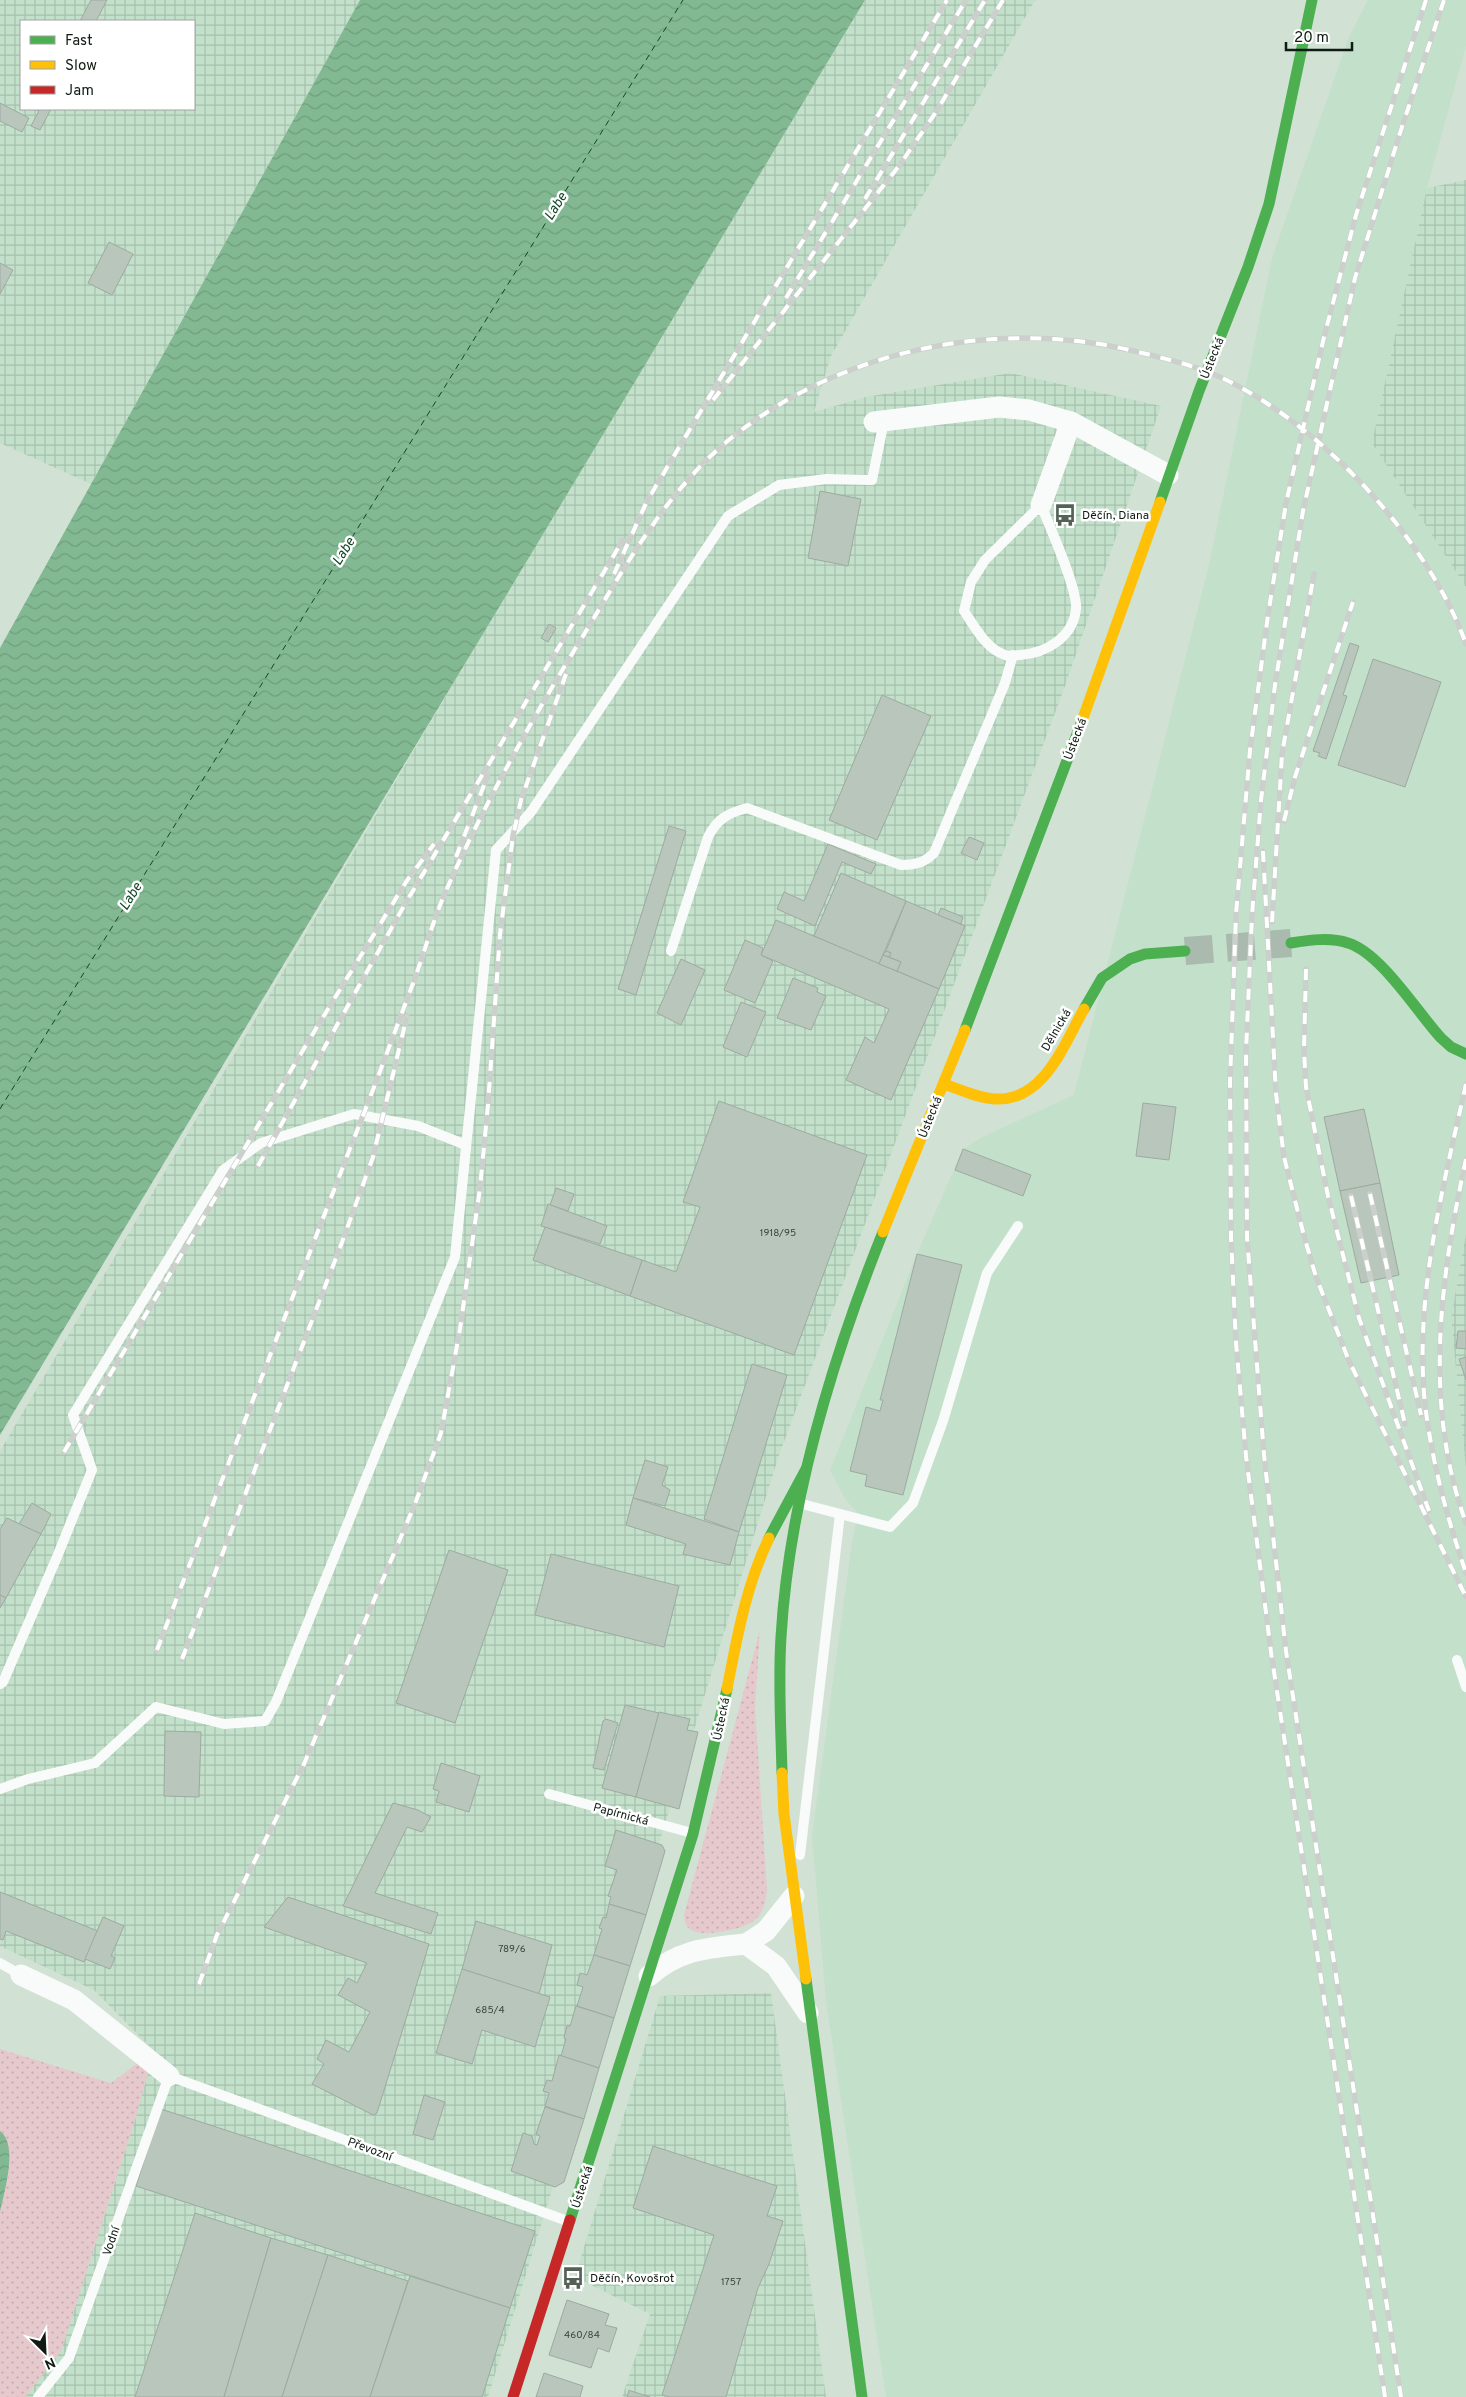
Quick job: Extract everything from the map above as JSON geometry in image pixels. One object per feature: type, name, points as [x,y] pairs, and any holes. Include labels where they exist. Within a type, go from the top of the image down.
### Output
[{"type":"main road","name":"Ústecká","points":[[862,2397],[794,1896],[784,1806],[779,1683],[781,1635],[791,1549],[801,1504],[806,1469],[817,1424],[853,1308],[944,1084],[1085,714],[1168,475],[1248,267],[1270,204],[1299,77],[1312,0]]},
{"type":"main road","points":[[1290,943],[1317,939],[1338,940],[1355,945],[1380,965],[1440,1038],[1451,1047],[1466,1054]]},
{"type":"main road","name":"Dělnická","points":[[944,1084],[986,1099],[1006,1100],[1033,1089],[1045,1077],[1102,978],[1130,959],[1146,954],[1185,951]]},
{"type":"main road","name":"Ústecká","points":[[513,2397],[693,1834],[717,1737],[745,1600],[756,1565],[786,1504],[806,1469]]},
{"type":"street","points":[[879,421],[1000,407],[1029,410],[1071,422],[1168,475]]},
{"type":"street","points":[[1040,505],[1071,422]]},
{"type":"street","points":[[649,1976],[667,1961],[698,1949],[746,1944],[766,1931],[794,1896]]},
{"type":"street","points":[[746,1944],[776,1966],[797,1994],[810,2016]]},
{"type":"street","points":[[21,1975],[74,2000],[169,2076]]},
{"type":"lane","points":[[0,1789],[28,1779],[94,1763],[156,1707],[224,1724],[265,1721],[276,1702],[455,1257],[496,850],[530,812],[728,516],[779,485],[826,479],[872,480],[879,421]]},
{"type":"lane","points":[[1040,505],[1070,580],[1076,607],[1071,627],[1058,642],[1036,654],[1006,656],[983,639],[964,612],[971,582],[985,560],[1040,505]]},
{"type":"lane","points":[[672,951],[708,836],[715,823],[729,813],[747,808],[901,865],[914,865],[926,861],[934,853],[1004,683],[1013,655]]},
{"type":"lane","points":[[0,1684],[3,1682],[57,1557],[92,1470],[73,1415],[223,1170],[261,1143],[354,1114],[418,1126],[466,1145]]},
{"type":"lane","points":[[801,1504],[890,1527],[914,1503],[943,1421],[987,1273],[1018,1226]]},
{"type":"lane","points":[[794,1896],[808,1796],[840,1514]]},
{"type":"lane","points":[[1457,1660],[1466,1687]]},
{"type":"lane","name":"Papírnická","points":[[549,1794],[693,1834]]},
{"type":"lane","points":[[0,1963],[21,1975]]},
{"type":"lane","name":"Převozní","points":[[169,2076],[570,2222]]},
{"type":"lane","name":"Vodní","points":[[38,2397],[69,2358],[169,2076]]},
{"type":"shaded area","points":[[0,0],[360,0],[91,484],[0,443]]},
{"type":"shaded area","points":[[865,0],[1035,0],[831,356],[814,412],[866,397],[1010,373],[1161,406],[1065,686],[778,1458],[488,2397],[25,2397],[61,2351],[135,2120],[154,2051],[94,1990],[0,1946],[0,1451],[485,630]]},
{"type":"shaded area","points":[[1368,0],[1466,0],[1466,46],[1427,188],[1372,443],[1466,587],[1466,1234],[1451,1318],[1466,1469],[1466,2397],[886,2397],[826,2001],[812,1836],[852,1542],[858,1514],[844,1497],[830,1470],[917,1254],[963,1149],[984,1136],[1074,1095],[1209,565],[1272,258],[1348,39]]},
{"type":"shaded area","points":[[1466,180],[1466,587],[1372,443],[1427,188]]},
{"type":"shaded area","points":[[1466,1234],[1466,1469],[1451,1318]]},
{"type":"shaded area","points":[[760,1630],[755,1707],[766,1898],[761,1913],[751,1923],[726,1931],[699,1933],[687,1927],[684,1915]]},
{"type":"shaded area","points":[[771,1993],[826,2397],[622,2397],[650,2314],[575,2277],[660,1996]]},
{"type":"shaded area","points":[[0,2049],[111,2083],[154,2051],[135,2120],[61,2351],[25,2397],[0,2397],[0,2212],[8,2178],[3,2134],[0,2131]]},
{"type":"water","name":"Labe","points":[[360,0],[865,0],[0,1435],[0,648]]},
{"type":"water","points":[[0,2131],[6,2138],[9,2147],[9,2170],[0,2212]]},
{"type":"building","points":[[91,0],[107,0],[97,20],[81,20]]},
{"type":"building","points":[[0,103],[29,118],[22,132],[0,121]]},
{"type":"building","points":[[37,110],[50,110],[40,130],[31,126],[39,111]]},
{"type":"building","points":[[109,242],[133,254],[112,295],[88,283]]},
{"type":"building","points":[[0,263],[13,270],[0,294]]},
{"type":"building","points":[[820,491],[861,499],[848,566],[808,558]]},
{"type":"building","points":[[549,624],[556,628],[548,642],[541,638]]},
{"type":"building","points":[[1350,643],[1359,646],[1343,695],[1347,696],[1326,759],[1318,756],[1320,753],[1313,751]]},
{"type":"building","points":[[1373,659],[1441,682],[1405,787],[1338,765]]},
{"type":"building","points":[[882,695],[931,716],[877,840],[829,820]]},
{"type":"building","points":[[669,826],[686,831],[636,995],[618,989]]},
{"type":"building","points":[[969,837],[984,843],[977,860],[961,853]]},
{"type":"building","points":[[828,844],[876,864],[871,874],[842,862],[815,926],[777,909],[784,892],[804,901]]},
{"type":"building","points":[[841,873],[906,901],[879,964],[814,936]]},
{"type":"building","points":[[906,901],[965,926],[939,989],[897,971],[901,962],[889,957],[891,953],[886,951]]},
{"type":"building","points":[[941,908],[963,917],[961,924],[938,915]]},
{"type":"building","points":[[776,920],[939,989],[891,1100],[846,1080],[865,1037],[874,1043],[889,1009],[761,955]]},
{"type":"building","points":[[745,940],[763,948],[761,955],[773,961],[755,1003],[724,990]]},
{"type":"building","points":[[886,951],[891,953],[889,957],[883,955]]},
{"type":"building","points":[[883,955],[901,962],[897,971],[879,964]]},
{"type":"building","points":[[681,959],[705,970],[681,1025],[657,1013]]},
{"type":"building","points":[[793,978],[818,988],[817,992],[826,996],[811,1030],[777,1018]]},
{"type":"building","points":[[741,1002],[766,1012],[747,1057],[723,1047]]},
{"type":"building","points":[[719,1101],[867,1155],[794,1355],[630,1296],[642,1260],[676,1272],[700,1207],[683,1202]]},
{"type":"building","points":[[1143,1103],[1176,1107],[1169,1160],[1136,1156]]},
{"type":"building","points":[[1364,1109],[1380,1183],[1340,1191],[1324,1117]]},
{"type":"building","points":[[963,1149],[1031,1175],[1023,1196],[955,1170]]},
{"type":"building","points":[[1380,1183],[1399,1275],[1361,1283],[1340,1191]]},
{"type":"building","points":[[556,1188],[574,1194],[568,1211],[550,1205]]},
{"type":"building","points":[[548,1204],[607,1226],[600,1244],[541,1226]]},
{"type":"building","points":[[545,1227],[642,1260],[630,1296],[533,1260]]},
{"type":"building","points":[[917,1254],[962,1265],[903,1495],[865,1486],[867,1475],[850,1471],[866,1407],[880,1411],[883,1400],[880,1400]]},
{"type":"building","points":[[1458,1331],[1466,1331],[1466,1349],[1456,1348]]},
{"type":"building","points":[[1466,1357],[1466,1380],[1459,1359]]},
{"type":"building","points":[[752,1364],[787,1375],[739,1532],[704,1519]]},
{"type":"building","points":[[645,1460],[668,1467],[662,1485],[670,1490],[665,1506],[633,1498]]},
{"type":"building","points":[[633,1498],[739,1532],[730,1565],[683,1554],[686,1544],[626,1525]]},
{"type":"building","points":[[32,1503],[51,1514],[41,1534],[19,1524]]},
{"type":"building","points":[[7,1518],[41,1534],[6,1598],[0,1595],[0,1529]]},
{"type":"building","points":[[449,1550],[508,1570],[455,1723],[396,1703]]},
{"type":"building","points":[[551,1554],[679,1586],[664,1647],[535,1615]]},
{"type":"building","points":[[0,1595],[6,1598],[0,1608]]},
{"type":"building","points":[[625,1705],[659,1713],[636,1797],[602,1788]]},
{"type":"building","points":[[659,1712],[690,1719],[687,1730],[698,1732],[679,1809],[636,1797]]},
{"type":"building","points":[[606,1719],[618,1723],[604,1770],[593,1768],[603,1721]]},
{"type":"building","points":[[165,1731],[201,1732],[199,1797],[164,1796]]},
{"type":"building","points":[[441,1763],[480,1776],[469,1812],[436,1802],[439,1791],[433,1789]]},
{"type":"building","points":[[393,1803],[418,1810],[431,1817],[422,1832],[407,1827],[375,1893],[438,1913],[431,1934],[343,1906]]},
{"type":"building","points":[[616,1830],[662,1845],[665,1851],[646,1915],[609,1904],[611,1897],[608,1896],[617,1870],[605,1866]]},
{"type":"building","points":[[0,1892],[98,1931],[84,1962],[6,1931],[3,1940],[0,1939]]},
{"type":"building","points":[[288,1897],[429,1944],[377,2113],[373,2115],[312,2084],[324,2064],[317,2059],[326,2040],[349,2052],[370,2012],[338,1995],[348,1978],[357,1983],[367,1963],[264,1927]]},
{"type":"building","points":[[609,1904],[646,1915],[630,1966],[594,1955],[602,1929],[599,1928],[603,1917],[606,1918]]},
{"type":"building","points":[[103,1917],[124,1926],[111,1956],[115,1958],[110,1969],[85,1959]]},
{"type":"building","points":[[476,1921],[552,1945],[539,1994],[462,1969]]},
{"type":"building","points":[[594,1955],[630,1966],[614,2018],[577,2006],[583,1987],[577,1985],[580,1973],[587,1975]]},
{"type":"building","points":[[462,1969],[550,1997],[535,2047],[482,2030],[472,2064],[436,2053]]},
{"type":"building","points":[[576,2006],[614,2018],[599,2068],[561,2056],[566,2039],[564,2038],[567,2026],[570,2026]]},
{"type":"building","points":[[559,2055],[599,2068],[584,2119],[545,2106],[549,2093],[543,2091],[547,2080],[552,2081]]},
{"type":"building","points":[[424,2095],[445,2102],[433,2140],[413,2134]]},
{"type":"building","points":[[545,2107],[584,2119],[564,2182],[555,2187],[511,2171],[523,2133],[532,2136],[534,2144],[537,2145],[540,2136],[536,2134]]},
{"type":"building","points":[[161,2109],[535,2231],[510,2308],[136,2186]]},
{"type":"building","points":[[653,2146],[777,2186],[767,2216],[783,2221],[769,2264],[758,2288],[726,2397],[670,2397],[662,2395],[714,2235],[633,2208]]},
{"type":"building","points":[[195,2213],[271,2238],[224,2397],[135,2397]]},
{"type":"building","points":[[271,2238],[328,2255],[282,2397],[224,2397]]},
{"type":"building","points":[[328,2255],[408,2281],[370,2397],[282,2397]]},
{"type":"building","points":[[410,2276],[510,2308],[482,2397],[370,2397]]},
{"type":"building","points":[[567,2300],[609,2314],[605,2325],[617,2328],[609,2352],[598,2348],[591,2368],[549,2355]]},
{"type":"building","points":[[544,2373],[583,2386],[580,2397],[536,2397]]},
{"type":"building","points":[[629,2390],[631,2391],[650,2397],[627,2397]]},
{"type":"ferry route","points":[[0,1109],[683,0]]},
{"type":"tunnel","points":[[1185,951],[1291,943]]},
{"type":"railway","points":[[614,574],[647,501],[947,0]]},
{"type":"railway","points":[[786,298],[966,0]]},
{"type":"railway","points":[[865,199],[985,0]]},
{"type":"railway","points":[[713,400],[899,166],[936,112],[1003,0]]},
{"type":"railway","points":[[1385,2397],[1271,1652],[1246,1456],[1236,1343],[1231,1237],[1230,1082],[1236,914],[1250,750],[1268,615],[1286,503],[1324,337],[1356,215],[1426,0]]},
{"type":"railway","points":[[1401,2397],[1286,1651],[1264,1455],[1247,1237],[1246,1051],[1252,915],[1261,800],[1275,685],[1303,511],[1355,278],[1444,0]]},
{"type":"railway","points":[[157,1650],[415,978],[441,904],[460,860],[492,794],[527,730],[631,557],[686,482],[707,459],[730,439],[774,408],[821,383],[870,363],[922,349],[975,341],[1029,338],[1082,342],[1134,351],[1178,362],[1220,377],[1258,398],[1296,424],[1332,454],[1367,489],[1398,526],[1426,565],[1449,604],[1466,644]]},
{"type":"railway","points":[[258,1166],[405,904],[623,540]]},
{"type":"railway","points":[[1272,922],[1282,754],[1314,574]]},
{"type":"railway","points":[[1284,821],[1295,777],[1353,602]]},
{"type":"railway","points":[[199,1984],[217,1935],[304,1764],[415,1504],[441,1433],[460,1329],[480,1188],[500,934],[513,836],[521,800],[566,674]]},
{"type":"railway","points":[[456,857],[488,775]]},
{"type":"railway","points":[[64,1452],[306,1045],[406,882],[434,844]]},
{"type":"railway","points":[[1263,851],[1276,1094],[1284,1157],[1304,1236],[1316,1277],[1349,1361],[1466,1597]]},
{"type":"railway","points":[[1306,969],[1304,1050],[1306,1087],[1328,1196],[1359,1318],[1429,1511]]},
{"type":"railway","points":[[182,1659],[373,1157],[407,1016]]},
{"type":"railway","points":[[1466,1084],[1433,1242],[1427,1283],[1423,1364],[1425,1404],[1436,1468],[1466,1573]]},
{"type":"railway","points":[[1466,1159],[1449,1250],[1440,1342],[1440,1388],[1444,1433],[1453,1478],[1466,1523]]},
{"type":"railway","points":[[1370,1194],[1421,1415]]},
{"type":"railway","points":[[1351,1196],[1405,1424]]},
{"type":"traffic: fast","points":[[1160,502],[1199,391],[1248,267],[1269,204],[1312,0]]},
{"type":"traffic: fast","points":[[965,1030],[1082,721]]},
{"type":"traffic: fast","points":[[1291,943],[1334,940],[1348,943],[1360,949],[1373,958],[1398,984],[1441,1038],[1451,1047],[1466,1054]]},
{"type":"traffic: fast","points":[[1084,1009],[1102,978],[1130,959],[1145,954],[1185,951]]},
{"type":"traffic: fast","points":[[782,1773],[780,1654],[793,1534],[803,1482],[830,1380],[864,1280],[883,1232]]},
{"type":"traffic: fast","points":[[769,1538],[806,1469]]},
{"type":"traffic: fast","points":[[570,2220],[693,1834],[727,1689]]},
{"type":"traffic: fast","points":[[806,1979],[862,2397]]},
{"type":"traffic: slow","points":[[1082,721],[1160,502]]},
{"type":"traffic: slow","points":[[944,1084],[976,1095],[995,1099],[1012,1097],[1027,1091],[1039,1081],[1060,1054],[1084,1009]]},
{"type":"traffic: slow","points":[[883,1232],[965,1030]]},
{"type":"traffic: slow","points":[[727,1689],[748,1593],[769,1538]]},
{"type":"traffic: slow","points":[[782,1773],[784,1814],[806,1979]]},
{"type":"traffic: jam","points":[[513,2397],[570,2220]]},
{"type":"place","name":"Děčín, Diana","points":[[1065,515]]},
{"type":"place","name":"Děčín, Kovošrot","points":[[573,2278]]}]
